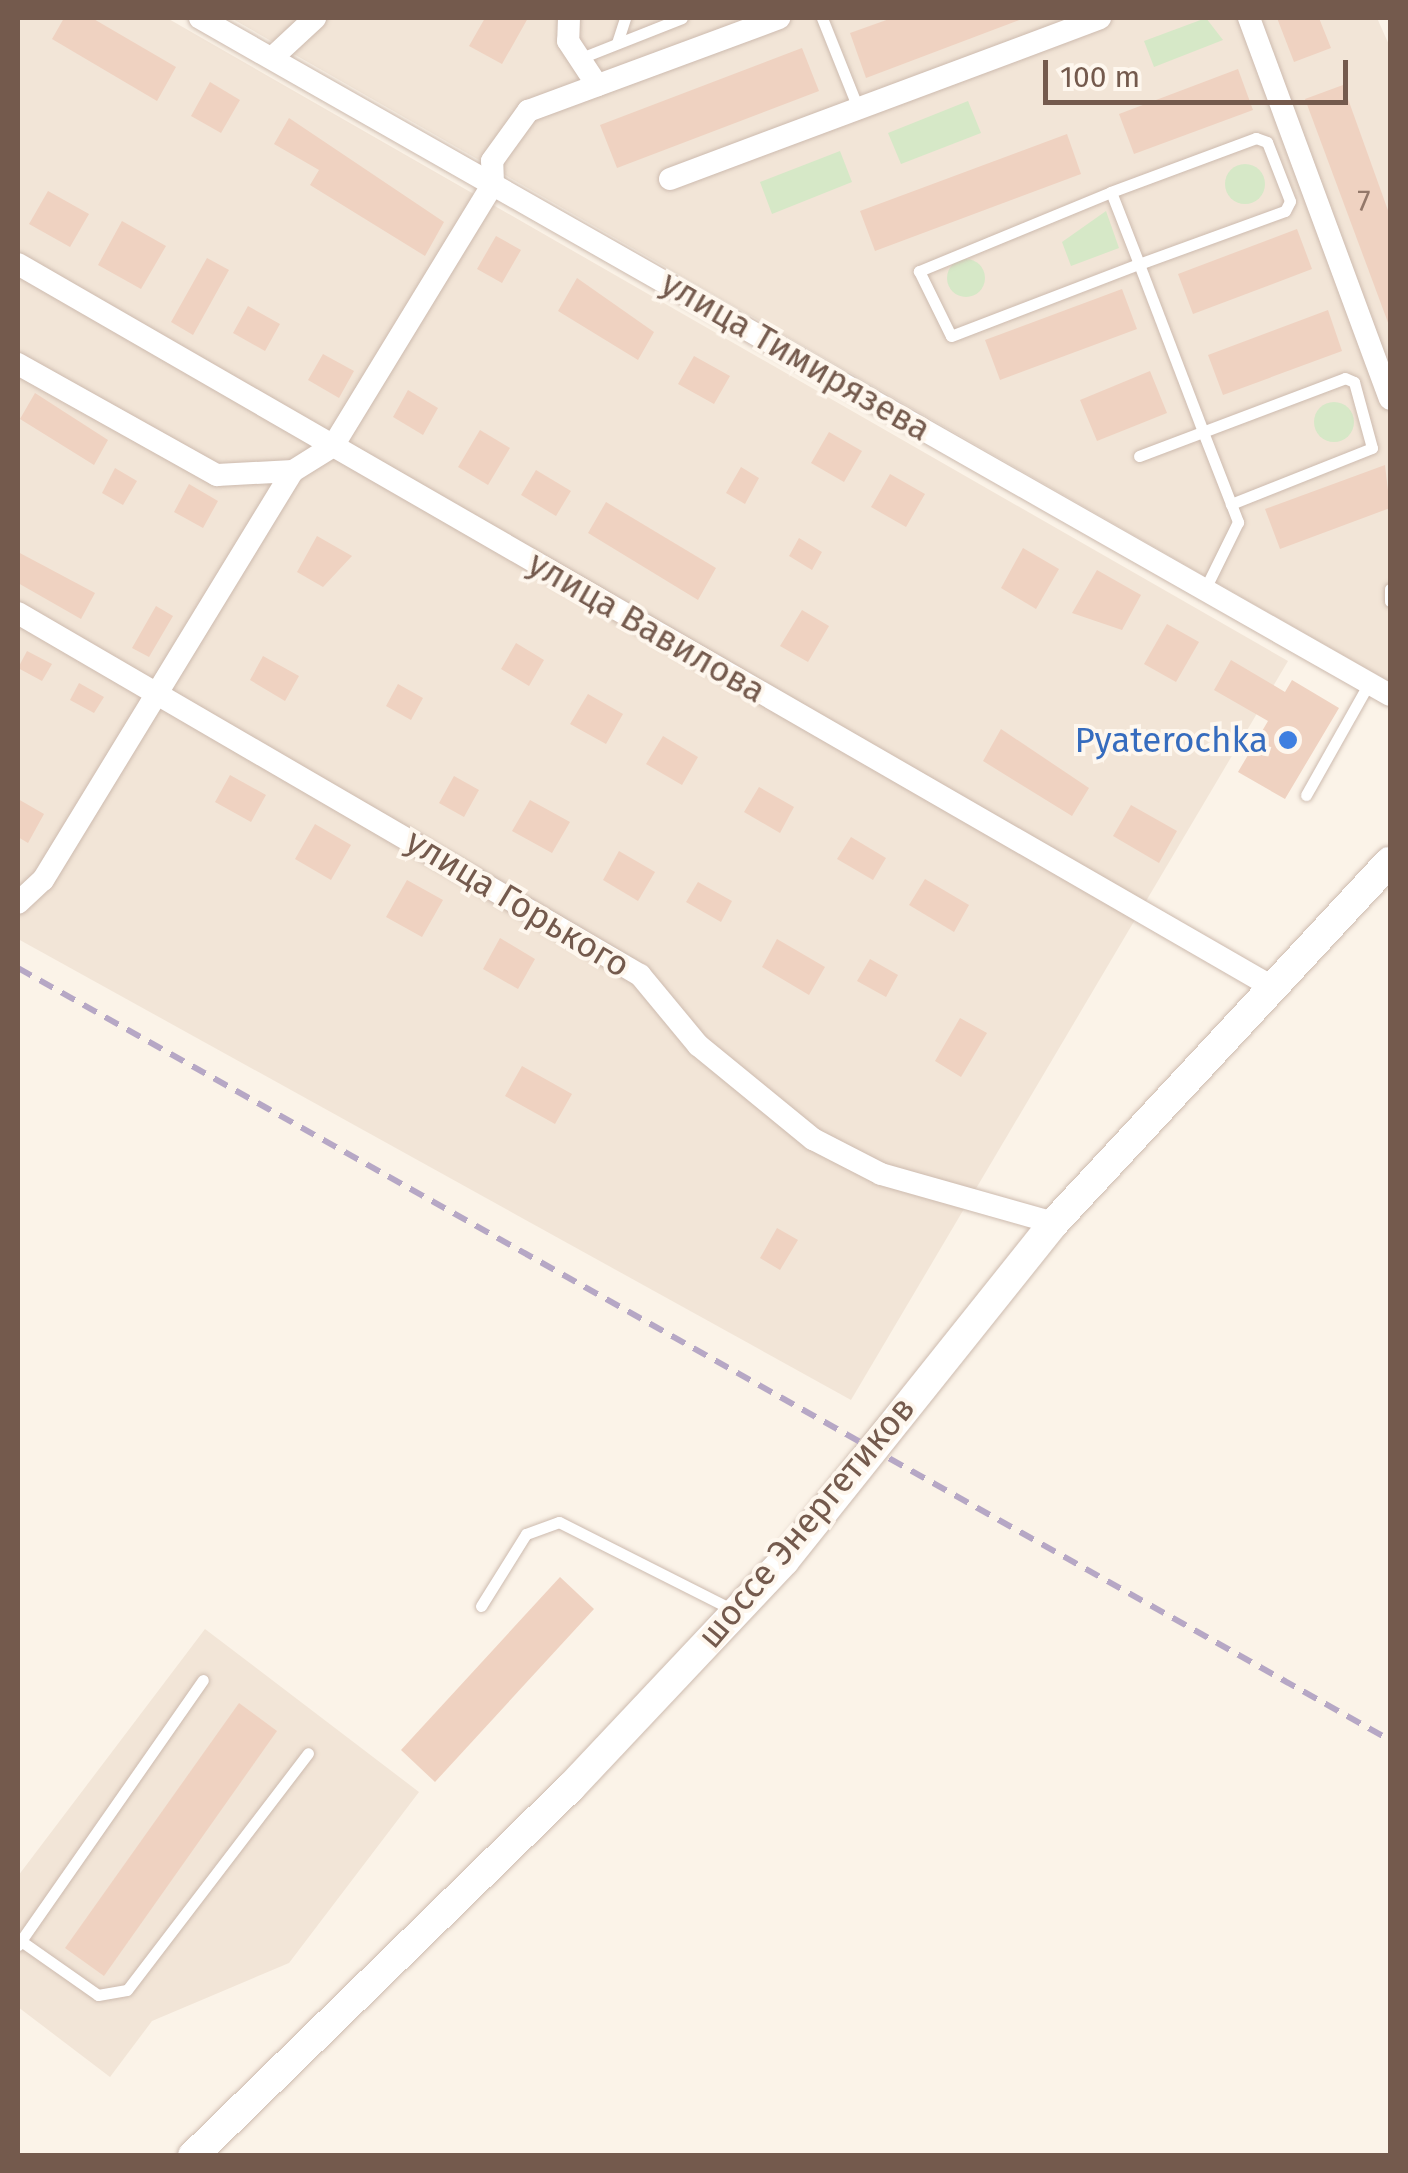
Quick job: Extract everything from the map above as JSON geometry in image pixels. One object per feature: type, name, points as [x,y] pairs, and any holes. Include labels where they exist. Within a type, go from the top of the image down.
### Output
[{"type":"main road","name":"шоссе Энергетиков","points":[[193,2156],[571,1787],[736,1612],[1054,1223],[1276,990],[1390,862]]},
{"type":"street","name":"улица Тимирязева","points":[[200,18],[1390,696]]},
{"type":"street","points":[[272,58],[315,18]]},
{"type":"street","points":[[568,18],[568,41],[586,56],[597,85]]},
{"type":"street","points":[[18,903],[43,880],[293,471],[332,446],[493,184],[492,161],[528,112],[779,18]]},
{"type":"street","points":[[670,179],[1100,18]]},
{"type":"street","points":[[1250,18],[1390,399]]},
{"type":"street","name":"улица Вавилова","points":[[18,264],[1276,990]]},
{"type":"street","points":[[18,364],[218,475],[293,471]]},
{"type":"street","name":"улица Горького","points":[[18,613],[158,691],[640,975],[698,1045],[813,1139],[881,1174],[1054,1223]]},
{"type":"lane","points":[[618,43],[624,18]]},
{"type":"lane","points":[[586,56],[682,18]]},
{"type":"lane","points":[[822,18],[858,108]]},
{"type":"lane","points":[[1256,138],[1268,142],[1290,200],[1285,210],[1139,264],[951,336],[918,271],[1256,138]]},
{"type":"lane","points":[[1111,192],[1238,522],[1205,589]]},
{"type":"lane","points":[[1138,456],[1345,378],[1369,419],[1372,448],[1231,504]]},
{"type":"lane","points":[[1390,589],[1390,601]]},
{"type":"lane","points":[[1306,795],[1369,683]]},
{"type":"lane","points":[[481,1606],[526,1534],[559,1522],[711,1591],[736,1612]]},
{"type":"lane","points":[[203,1680],[19,1943],[98,1996],[127,1990],[308,1753]]},
{"type":"shaded area","points":[[18,18],[167,18],[1288,661],[851,1400],[18,939]]},
{"type":"shaded area","points":[[231,18],[1377,18],[1390,47],[1390,682]]},
{"type":"shaded area","points":[[205,1629],[419,1792],[289,1963],[152,2021],[110,2077],[18,2007],[18,1876]]},
{"type":"green space","points":[[1206,18],[1223,40],[1154,67],[1144,41]]},
{"type":"green space","points":[[968,101],[981,133],[901,164],[888,133]]},
{"type":"green space","points":[[840,151],[852,182],[772,214],[760,182]]},
{"type":"green space","points":[[1245,164],[1259,170],[1265,184],[1259,198],[1245,204],[1231,198],[1225,184],[1231,170]]},
{"type":"green space","points":[[1106,211],[1119,248],[1071,266],[1062,242]]},
{"type":"green space","points":[[966,259],[979,265],[985,278],[979,291],[966,297],[953,291],[947,278],[953,265]]},
{"type":"green space","points":[[1334,402],[1348,408],[1354,422],[1348,436],[1334,442],[1320,436],[1314,422],[1320,408]]},
{"type":"building","points":[[64,18],[92,18],[176,67],[157,101],[52,39]]},
{"type":"building","points":[[485,18],[528,18],[502,64],[469,46]]},
{"type":"building","points":[[892,18],[1022,19],[866,78],[850,33]]},
{"type":"building","points":[[1277,18],[1319,18],[1331,48],[1294,62]]},
{"type":"building","points":[[802,48],[819,91],[617,168],[600,125]]},
{"type":"building","points":[[1238,69],[1253,110],[1134,154],[1119,114]]},
{"type":"building","points":[[210,82],[240,100],[221,133],[191,116]]},
{"type":"building","points":[[1343,85],[1390,216],[1390,328],[1305,99]]},
{"type":"building","points":[[289,118],[444,222],[425,256],[310,185],[319,170],[274,144]]},
{"type":"building","points":[[1067,134],[1081,174],[875,251],[860,211]]},
{"type":"building","points":[[48,191],[89,214],[70,247],[29,224]]},
{"type":"building","points":[[122,221],[166,246],[141,289],[98,265]]},
{"type":"building","points":[[1297,229],[1312,269],[1193,314],[1178,274]]},
{"type":"building","points":[[496,236],[521,250],[502,283],[477,269]]},
{"type":"building","points":[[207,258],[229,270],[193,335],[171,322]]},
{"type":"building","points":[[577,278],[654,332],[638,360],[558,311]]},
{"type":"building","points":[[1122,289],[1137,329],[1000,380],[985,340]]},
{"type":"building","points":[[248,306],[280,324],[265,351],[233,333]]},
{"type":"building","points":[[1328,310],[1342,351],[1223,395],[1208,355]]},
{"type":"building","points":[[323,354],[354,371],[339,398],[308,380]]},
{"type":"building","points":[[694,356],[730,376],[714,404],[678,384]]},
{"type":"building","points":[[1150,371],[1167,413],[1097,441],[1080,400]]},
{"type":"building","points":[[408,390],[438,408],[423,435],[393,417]]},
{"type":"building","points":[[35,393],[108,440],[94,465],[20,419]]},
{"type":"building","points":[[480,430],[510,448],[488,485],[458,467]]},
{"type":"building","points":[[829,432],[862,451],[844,482],[811,463]]},
{"type":"building","points":[[1385,465],[1390,508],[1280,549],[1265,509]]},
{"type":"building","points":[[741,467],[759,478],[745,504],[726,493]]},
{"type":"building","points":[[115,468],[137,481],[123,505],[102,493]]},
{"type":"building","points":[[536,470],[571,491],[556,516],[521,495]]},
{"type":"building","points":[[890,474],[925,494],[906,527],[871,507]]},
{"type":"building","points":[[189,484],[218,501],[203,528],[174,512]]},
{"type":"building","points":[[606,502],[716,568],[698,600],[588,533]]},
{"type":"building","points":[[317,536],[352,556],[323,587],[297,572]]},
{"type":"building","points":[[799,538],[822,552],[812,570],[789,556]]},
{"type":"building","points":[[1023,548],[1059,569],[1036,609],[1001,588]]},
{"type":"building","points":[[18,552],[95,593],[81,619],[18,583]]},
{"type":"building","points":[[1097,570],[1141,595],[1122,630],[1072,613]]},
{"type":"building","points":[[156,606],[173,616],[149,657],[132,648]]},
{"type":"building","points":[[802,610],[829,626],[808,662],[780,646]]},
{"type":"building","points":[[1167,624],[1199,642],[1176,682],[1144,664]]},
{"type":"building","points":[[516,643],[544,660],[529,686],[501,669]]},
{"type":"building","points":[[27,651],[52,664],[42,681],[18,668]]},
{"type":"building","points":[[263,656],[299,676],[285,701],[250,680]]},
{"type":"building","name":"Pyaterochka","points":[[1231,660],[1285,692],[1292,680],[1339,708],[1285,799],[1238,772],[1268,721],[1214,690]]},
{"type":"building","points":[[79,683],[104,697],[94,713],[70,700]]},
{"type":"building","points":[[398,684],[423,698],[411,720],[386,706]]},
{"type":"building","points":[[588,694],[623,714],[606,744],[570,724]]},
{"type":"building","points":[[1001,729],[1089,788],[1072,816],[983,761]]},
{"type":"building","points":[[663,736],[698,757],[682,785],[646,764]]},
{"type":"building","points":[[230,775],[266,795],[251,822],[215,802]]},
{"type":"building","points":[[454,776],[479,790],[464,817],[439,803]]},
{"type":"building","points":[[759,787],[794,807],[780,833],[744,812]]},
{"type":"building","points":[[18,799],[44,814],[28,843],[18,837]]},
{"type":"building","points":[[530,800],[570,822],[552,853],[512,831]]},
{"type":"building","points":[[1131,805],[1177,831],[1159,863],[1113,836]]},
{"type":"building","points":[[315,824],[351,845],[331,880],[295,859]]},
{"type":"building","points":[[851,837],[886,858],[873,880],[837,859]]},
{"type":"building","points":[[619,851],[655,872],[638,901],[603,880]]},
{"type":"building","points":[[925,879],[969,905],[954,932],[909,905]]},
{"type":"building","points":[[407,880],[443,900],[422,937],[386,917]]},
{"type":"building","points":[[698,882],[732,901],[721,922],[686,902]]},
{"type":"building","points":[[500,938],[535,959],[518,989],[483,969]]},
{"type":"building","points":[[777,939],[825,967],[809,995],[762,967]]},
{"type":"building","points":[[870,959],[898,975],[886,997],[857,981]]},
{"type":"building","points":[[960,1018],[987,1033],[961,1077],[935,1061]]},
{"type":"building","points":[[522,1066],[572,1094],[555,1124],[505,1096]]},
{"type":"building","points":[[777,1228],[798,1240],[780,1270],[760,1258]]},
{"type":"building","points":[[560,1577],[594,1609],[435,1782],[401,1750]]},
{"type":"building","points":[[239,1703],[277,1731],[104,1976],[65,1948]]},
{"type":"railway","points":[[18,968],[1390,1740]]},
{"type":"place","name":"Pyaterochka","points":[[1288,740]]}]
